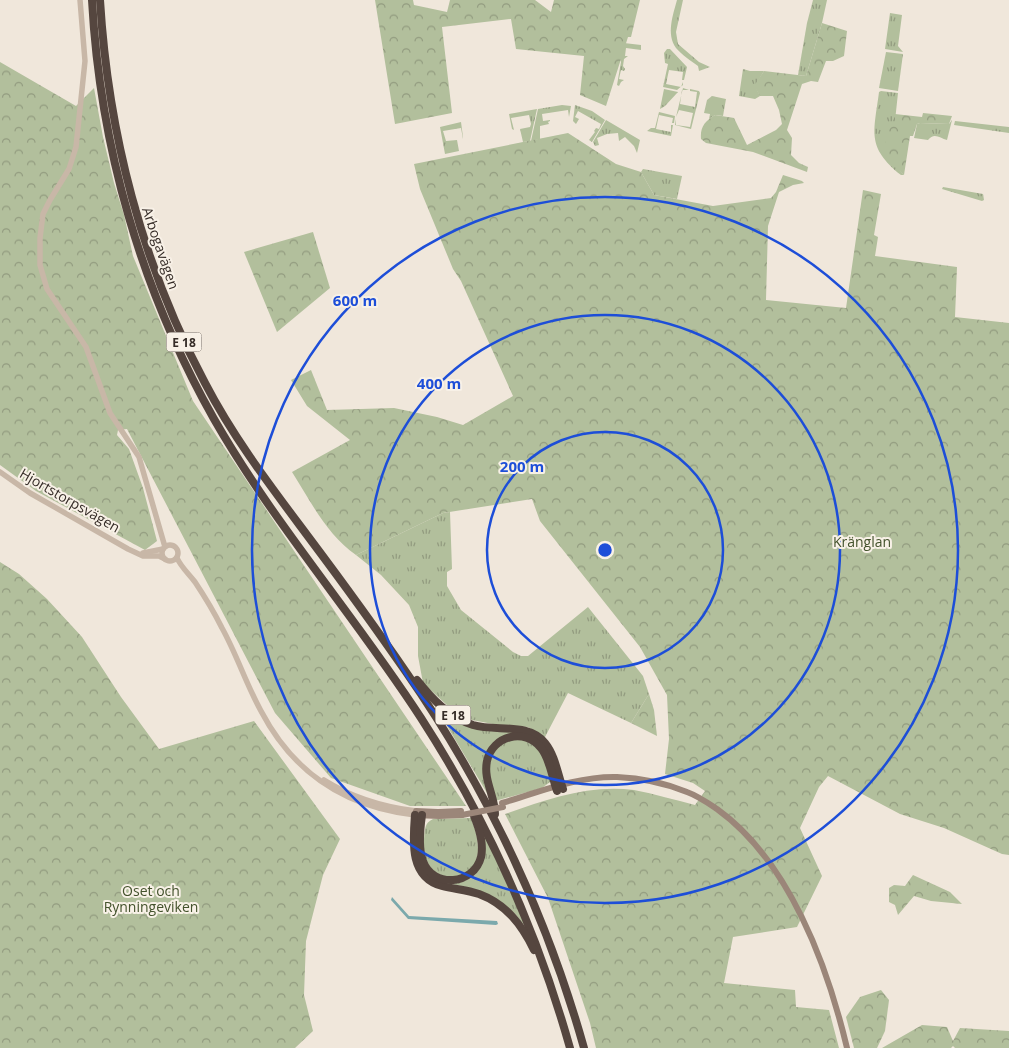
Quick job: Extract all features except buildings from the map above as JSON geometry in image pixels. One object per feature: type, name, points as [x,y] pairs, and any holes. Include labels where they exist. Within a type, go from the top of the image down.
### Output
[{"type":"highway","name":"Arbogavägen","points":[[92,0],[96,54],[103,106],[117,171],[135,239],[153,289],[181,354],[214,417],[250,476],[408,698],[441,749],[475,809]]},
{"type":"highway","name":"Arbogavägen","points":[[100,0],[106,61],[116,126],[131,197],[152,264],[169,308],[199,372],[235,435],[265,480],[367,618]]},
{"type":"highway","name":"E 18","points":[[367,618],[423,687],[439,704],[453,715],[480,726],[527,731],[542,739],[551,753],[559,788]]},
{"type":"highway","name":"E 18","points":[[367,618],[436,716],[469,770],[495,818],[544,926],[569,997],[584,1048]]},
{"type":"highway","name":"E 18","points":[[495,818],[495,808],[488,788],[486,765],[492,748],[502,740],[519,736],[536,743],[546,758],[559,788]]},
{"type":"highway","name":"E 18","points":[[419,813],[420,848],[425,866],[428,871],[438,878],[456,880],[472,872],[481,857],[481,839],[474,816],[475,809]]},
{"type":"highway","name":"E 18","points":[[475,809],[510,881],[539,953],[570,1048]]},
{"type":"highway","name":"E 18","points":[[419,813],[414,855],[424,875],[438,885],[478,894],[499,905],[516,921],[534,951],[539,953]]},
{"type":"main road","points":[[419,813],[462,813],[503,805],[559,788],[605,778],[642,779],[688,792],[705,801],[748,835],[780,878],[811,939],[832,994],[847,1048]]},
{"type":"street","points":[[80,0],[85,61],[76,147],[69,169],[45,208],[40,230],[40,265],[47,289],[86,348],[110,413],[139,457],[158,522],[164,548],[162,554],[167,560]]},
{"type":"street","name":"Hjortstorpsvägen","points":[[0,472],[30,492],[137,553]]},
{"type":"street","points":[[158,522],[165,535],[178,551],[176,558]]},
{"type":"street","points":[[137,553],[152,552],[169,545],[174,546]]},
{"type":"street","points":[[137,553],[143,556],[159,556],[191,578]]},
{"type":"street","points":[[167,560],[176,558]]},
{"type":"street","points":[[176,558],[223,628],[266,722],[298,764],[318,781],[345,795],[389,810],[419,813]]},
{"type":"green space","points":[[375,0],[413,0],[414,5],[447,12],[450,0],[535,0],[551,12],[554,0],[640,0],[631,37],[628,37],[606,106],[580,95],[584,56],[516,49],[511,19],[442,27],[452,113],[395,124]]},
{"type":"green space","points":[[677,0],[683,0],[676,32],[678,44],[699,62],[710,67],[699,71],[698,66],[681,53],[673,43],[671,24]]},
{"type":"green space","points":[[813,0],[827,0],[806,76],[798,75],[807,23]]},
{"type":"green space","points":[[890,13],[902,15],[898,46],[903,52],[885,49]]},
{"type":"green space","points":[[822,23],[847,31],[844,56],[833,61],[826,61],[818,82],[811,81],[802,84],[787,130],[792,138],[791,155],[799,163],[808,167],[807,172],[753,152],[706,143],[701,139],[701,131],[704,125],[715,115],[734,118],[747,145],[776,130],[782,124],[773,96],[760,96],[754,86],[764,71],[806,76]]},
{"type":"green space","points":[[624,43],[641,45],[641,50],[626,48],[625,56],[628,56],[624,59],[623,66],[625,69],[624,71],[621,70],[619,79],[624,80],[619,86],[617,85],[620,58]]},
{"type":"green space","points":[[667,49],[670,49],[687,67],[684,80],[682,80],[683,72],[669,70],[666,84],[681,87],[677,90],[663,87],[668,64],[665,63],[664,53]]},
{"type":"green space","points":[[886,52],[903,54],[898,91],[879,88]]},
{"type":"green space","points":[[0,62],[76,106],[94,88],[103,137],[133,256],[193,401],[466,806],[410,806],[331,778],[275,713],[127,429],[118,430],[117,435],[129,449],[143,488],[157,541],[145,550],[36,491],[0,465]]},
{"type":"green space","points":[[743,69],[764,71],[755,86],[760,96],[755,99],[739,96]]},
{"type":"green space","points":[[664,89],[678,92],[660,109]]},
{"type":"green space","points":[[690,89],[700,93],[691,129],[675,125],[676,119],[676,125],[690,127],[693,113],[679,110],[676,117],[681,95],[680,104],[695,107],[697,92],[690,91]]},
{"type":"green space","points":[[879,92],[898,93],[895,121],[898,168],[904,175],[901,175],[890,165],[877,147],[875,118]]},
{"type":"green space","points":[[712,96],[726,99],[723,116],[715,115],[709,119],[710,114],[704,113],[707,100]]},
{"type":"green space","points":[[562,105],[571,106],[569,117],[568,110],[542,114],[543,121],[550,120],[549,124],[540,126],[540,139],[531,141],[538,109]]},
{"type":"green space","points":[[575,105],[592,111],[605,120],[592,142],[589,140],[596,128],[599,129],[601,124],[578,111],[575,117],[579,119],[576,124],[573,121]]},
{"type":"green space","points":[[537,109],[530,141],[523,142],[520,129],[530,127],[529,115],[511,118],[514,130],[512,129],[509,114]]},
{"type":"green space","points":[[659,112],[675,116],[674,123],[672,123],[673,118],[659,115],[656,129],[671,132],[671,125],[673,125],[671,136],[647,131],[655,128]]},
{"type":"green space","points":[[923,113],[952,116],[949,124],[917,124],[913,136],[910,136],[904,175],[891,162],[888,155],[886,150],[887,134],[895,121],[895,114],[922,117]]},
{"type":"green space","points":[[606,120],[640,140],[637,153],[634,146],[625,137],[619,141],[618,133],[607,134],[597,138],[599,145],[595,146],[593,142]]},
{"type":"green space","points":[[952,120],[947,140],[935,136],[928,140],[914,138],[917,124],[949,124]]},
{"type":"green space","points":[[955,121],[1009,127],[1009,133],[954,125]]},
{"type":"green space","points":[[461,122],[463,139],[461,128],[443,131],[446,141],[457,140],[459,151],[445,154],[440,127]]},
{"type":"green space","name":"Kränglan","points":[[568,133],[616,164],[641,172],[654,195],[713,206],[771,198],[776,192],[783,175],[802,181],[804,183],[793,185],[779,192],[768,226],[766,300],[846,308],[863,190],[881,194],[874,235],[878,237],[875,256],[957,267],[955,317],[1009,323],[1009,855],[1002,854],[944,828],[900,814],[828,776],[819,787],[800,828],[822,876],[797,927],[733,937],[724,983],[795,990],[796,1007],[829,1010],[839,1048],[596,1048],[590,1023],[548,898],[505,814],[553,798],[601,789],[634,790],[695,805],[705,791],[693,783],[665,774],[669,739],[667,695],[640,647],[540,521],[532,499],[443,513],[356,555],[336,538],[328,528],[292,472],[350,440],[307,406],[291,380],[311,370],[327,410],[394,408],[437,417],[463,425],[513,396],[461,281],[453,269],[420,189],[414,164]]},
{"type":"green space","points":[[643,169],[682,176],[677,199],[654,195],[641,172]]},
{"type":"green space","points":[[943,187],[983,194],[984,200],[942,189]]},
{"type":"green space","points":[[313,232],[330,288],[277,332],[244,252]]},
{"type":"green space","points":[[450,512],[452,569],[447,572],[447,586],[461,610],[513,652],[521,656],[528,656],[588,607],[643,676],[649,694],[631,723],[568,693],[545,737],[528,727],[498,725],[472,720],[449,707],[423,683],[418,656],[418,627],[409,605],[381,575],[356,555],[443,513]]},
{"type":"green space","name":"Oset och Rynningeviken","points":[[0,562],[19,574],[47,599],[82,637],[121,697],[159,749],[254,721],[340,839],[323,875],[306,941],[304,995],[313,1031],[295,1048],[0,1048]]},
{"type":"green space","points":[[649,694],[654,710],[657,736],[631,723]]},
{"type":"green space","points":[[434,704],[453,719],[518,732],[505,736],[490,747],[486,762],[487,793]]},
{"type":"green space","points":[[512,739],[529,742],[539,750],[550,782],[542,788],[495,801],[489,773],[492,757],[502,744]]},
{"type":"green space","points":[[471,818],[478,849],[476,861],[469,870],[460,875],[450,877],[440,875],[431,868],[425,856],[424,839],[426,825],[433,819]]},
{"type":"green space","points":[[484,832],[526,927],[515,914],[466,887],[446,883],[468,880],[479,870],[482,862]]},
{"type":"green space","points":[[913,875],[950,892],[962,904],[931,901],[914,896],[898,915],[895,905],[889,902],[889,888],[894,885],[905,886]]},
{"type":"green space","points":[[881,990],[889,1000],[885,1031],[877,1048],[854,1048],[846,1017],[860,997]]},
{"type":"green space","points":[[922,1025],[947,1027],[953,1041],[960,1028],[1009,1031],[1009,1048],[955,1048],[953,1046],[951,1048],[882,1048]]},
{"type":"water","points":[[392,897],[409,916],[497,921],[498,924],[408,919],[391,900]]}]
